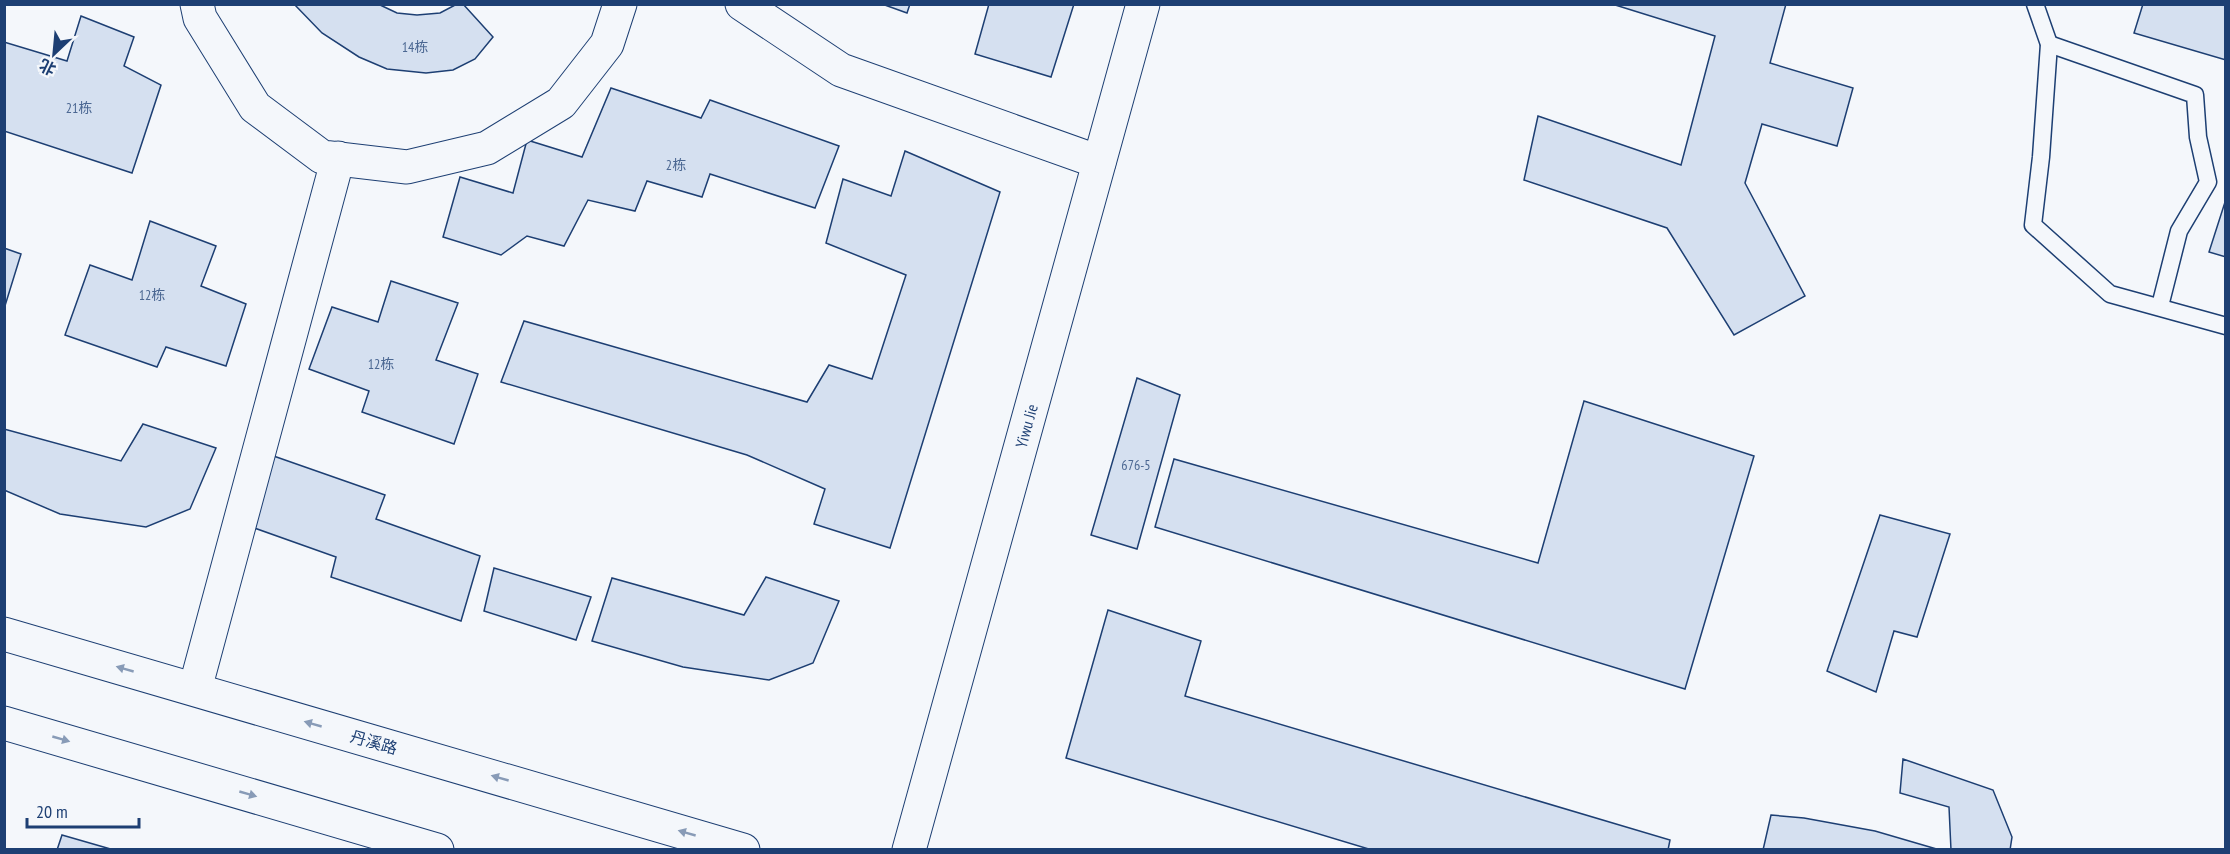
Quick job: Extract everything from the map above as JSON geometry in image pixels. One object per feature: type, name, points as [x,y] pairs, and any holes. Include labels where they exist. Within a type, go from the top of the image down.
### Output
[{"type":"street","points":[[197,4],[200,18],[255,107],[322,157],[408,167],[487,148],[561,103],[607,44],[620,4]]},
{"type":"street","points":[[742,4],[841,70],[1100,162]]},
{"type":"street","name":"Yiwu Jie","points":[[909,849],[1143,4]]},
{"type":"street","points":[[195,689],[338,159]]},
{"type":"street","name":"丹溪路","points":[[4,634],[743,849]]},
{"type":"street","points":[[4,723],[437,849]]},
{"type":"lane","points":[[2035,4],[2049,44],[2033,225],[2110,294],[2226,326]]},
{"type":"lane","points":[[2049,44],[2195,95],[2198,137],[2208,183],[2180,231],[2160,306]]},
{"type":"building","points":[[294,4],[378,4],[397,13],[417,15],[440,13],[457,4],[463,4],[493,37],[475,59],[453,70],[426,73],[387,69],[359,57],[322,33]]},
{"type":"building","points":[[882,4],[910,4],[907,13]]},
{"type":"building","points":[[989,4],[1074,4],[1051,77],[975,54]]},
{"type":"building","points":[[1612,4],[1786,4],[1770,63],[1853,88],[1837,146],[1762,124],[1745,183],[1805,296],[1734,335],[1667,228],[1524,180],[1538,116],[1681,165],[1715,36]]},
{"type":"building","points":[[2143,4],[2226,4],[2226,60],[2134,33]]},
{"type":"building","points":[[81,16],[134,37],[124,66],[161,85],[132,173],[4,131],[4,42],[67,61]]},
{"type":"building","points":[[611,88],[701,118],[710,100],[839,146],[815,208],[710,174],[702,197],[647,181],[635,211],[588,200],[564,246],[527,236],[501,255],[443,237],[460,177],[513,193],[527,140],[582,157]]},
{"type":"building","points":[[905,151],[1000,192],[890,548],[814,524],[825,489],[747,455],[501,382],[524,321],[807,402],[829,365],[872,379],[906,275],[826,243],[843,179],[891,196]]},
{"type":"building","points":[[2226,199],[2226,257],[2209,252]]},
{"type":"building","points":[[150,221],[216,246],[201,286],[246,304],[226,366],[166,347],[157,367],[65,335],[90,265],[132,280]]},
{"type":"building","points":[[4,248],[21,254],[4,309]]},
{"type":"building","points":[[391,281],[458,303],[436,360],[478,374],[454,444],[362,412],[369,391],[309,369],[332,307],[378,322]]},
{"type":"building","points":[[1137,378],[1180,395],[1137,549],[1091,535]]},
{"type":"building","points":[[1584,401],[1754,456],[1685,689],[1155,527],[1174,459],[1538,563]]},
{"type":"building","points":[[143,424],[216,448],[190,509],[146,527],[60,514],[4,490],[4,429],[121,461]]},
{"type":"building","points":[[265,453],[385,495],[376,519],[480,556],[461,621],[331,577],[336,557],[246,525]]},
{"type":"building","points":[[1880,515],[1950,534],[1917,637],[1894,631],[1876,692],[1827,671]]},
{"type":"building","points":[[494,568],[591,597],[576,640],[484,611]]},
{"type":"building","points":[[766,577],[839,601],[813,663],[769,680],[683,667],[592,641],[612,578],[744,615]]},
{"type":"building","points":[[1108,610],[1201,641],[1185,696],[1670,840],[1668,850],[1372,850],[1066,758]]},
{"type":"building","points":[[1903,759],[1993,790],[2012,837],[2010,850],[1951,850],[1949,807],[1900,793]]},
{"type":"building","points":[[1771,815],[1804,818],[1875,831],[1940,850],[1763,850]]},
{"type":"building","points":[[62,835],[114,850],[57,850]]}]
